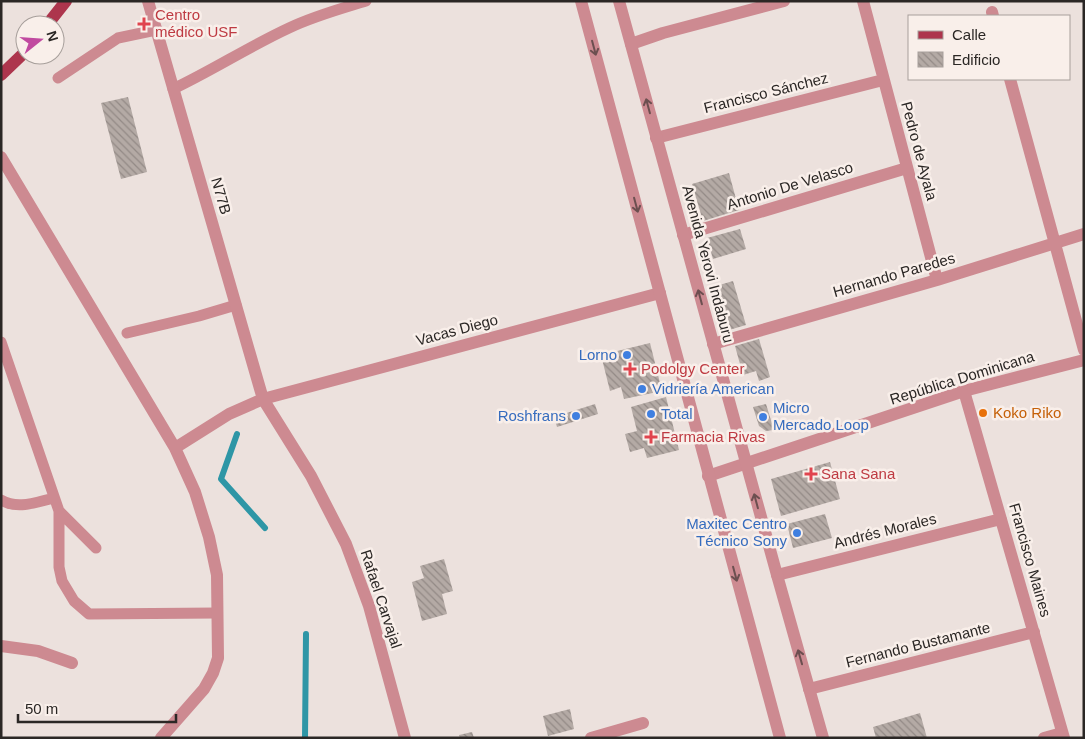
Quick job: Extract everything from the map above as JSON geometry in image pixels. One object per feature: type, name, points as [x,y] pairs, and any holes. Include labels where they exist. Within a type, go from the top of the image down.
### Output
[{"type":"main road","points":[[55,15],[66,1]]},
{"type":"main road","points":[[1,75],[15,62]]},
{"type":"street","name":"N77B","points":[[148,1],[263,399]]},
{"type":"street","points":[[581,1],[780,738]]},
{"type":"street","name":"Avenida Yerovi Indaburu","points":[[619,1],[823,738]]},
{"type":"street","points":[[631,44],[663,33],[784,1]]},
{"type":"street","name":"Pedro de Ayala","points":[[863,1],[937,280]]},
{"type":"street","name":"Francisco Sánchez","points":[[656,138],[883,80]]},
{"type":"street","points":[[1010,80],[1084,350]]},
{"type":"street","points":[[1,157],[5,173],[175,448],[195,492],[209,537],[217,575],[218,658],[213,673],[204,689],[161,738]]},
{"type":"street","name":"Antonio De Velasco","points":[[683,235],[907,168]]},
{"type":"street","name":"Hernando Paredes","points":[[713,344],[937,280],[1084,234]]},
{"type":"street","name":"Vacas Diego","points":[[175,448],[229,414],[263,399],[660,293]]},
{"type":"street","name":"República Dominicana","points":[[708,476],[964,391],[1084,360]]},
{"type":"street","name":"Francisco Maines","points":[[964,391],[1063,735]]},
{"type":"street","name":"Rafael Carvajal","points":[[263,399],[311,476],[346,544],[369,606],[404,738]]},
{"type":"street","name":"Andrés Morales","points":[[777,575],[1001,519]]},
{"type":"street","name":"Fernando Bustamante","points":[[809,690],[1034,632]]},
{"type":"street","points":[[1,646],[38,651],[72,663]]},
{"type":"street","points":[[599,737],[643,723]]},
{"type":"street","points":[[1044,738],[1063,735]]},
{"type":"lane","points":[[173,89],[291,27],[366,1]]},
{"type":"lane","points":[[58,78],[118,38],[156,30]]},
{"type":"lane","points":[[127,333],[236,305]]},
{"type":"lane","points":[[1,342],[59,511],[59,567],[62,581],[74,601],[89,614],[217,613]]},
{"type":"lane","points":[[1,500],[9,504],[22,506],[54,498]]},
{"type":"lane","points":[[59,511],[96,548]]},
{"type":"building","points":[[128,97],[147,172],[121,179],[101,103]]},
{"type":"building","points":[[729,173],[739,210],[703,221],[692,184]]},
{"type":"building","points":[[740,229],[746,249],[713,259],[707,238]]},
{"type":"building","points":[[733,281],[746,325],[729,330],[716,286]]},
{"type":"building","points":[[759,339],[770,377],[759,381],[756,371],[743,375],[735,346]]},
{"type":"building","points":[[650,343],[662,391],[624,399],[621,387],[610,391],[601,355]]},
{"type":"building","points":[[666,397],[679,450],[647,458],[644,448],[630,452],[625,434],[637,431],[631,407]]},
{"type":"building","name":"Roshfrans","points":[[595,404],[598,414],[557,427],[554,417]]},
{"type":"building","name":"Micro Mercado Loop","points":[[766,404],[774,430],[766,431],[759,426],[753,407]]},
{"type":"building","points":[[830,462],[840,499],[781,516],[771,479]]},
{"type":"building","points":[[825,514],[832,538],[793,548],[787,524]]},
{"type":"building","points":[[444,559],[453,591],[442,594],[447,614],[422,621],[412,582],[424,578],[420,566]]},
{"type":"building","points":[[570,709],[574,729],[548,736],[543,716]]},
{"type":"building","points":[[920,713],[927,738],[876,738],[873,727]]},
{"type":"building","points":[[472,732],[474,738],[460,738],[459,735]]},
{"type":"waterway","points":[[237,434],[221,479],[265,528]]},
{"type":"waterway","points":[[305,738],[306,634]]},
{"type":"place","name":"Centro médico USF","points":[[144,24]]},
{"type":"place","name":"Lorno","points":[[627,355]]},
{"type":"place","name":"Podolgy Center","points":[[630,369]]},
{"type":"place","name":"Vidriería American","points":[[642,389]]},
{"type":"place","name":"Koko Riko","points":[[983,413]]},
{"type":"place","name":"Total","points":[[651,414]]},
{"type":"place","name":"Roshfrans","points":[[576,416]]},
{"type":"place","name":"Micro Mercado Loop","points":[[763,417]]},
{"type":"place","name":"Farmacia Rivas","points":[[651,437]]},
{"type":"place","name":"Sana Sana","points":[[811,474]]},
{"type":"place","name":"Maxitec Centro Técnico Sony","points":[[797,533]]}]
